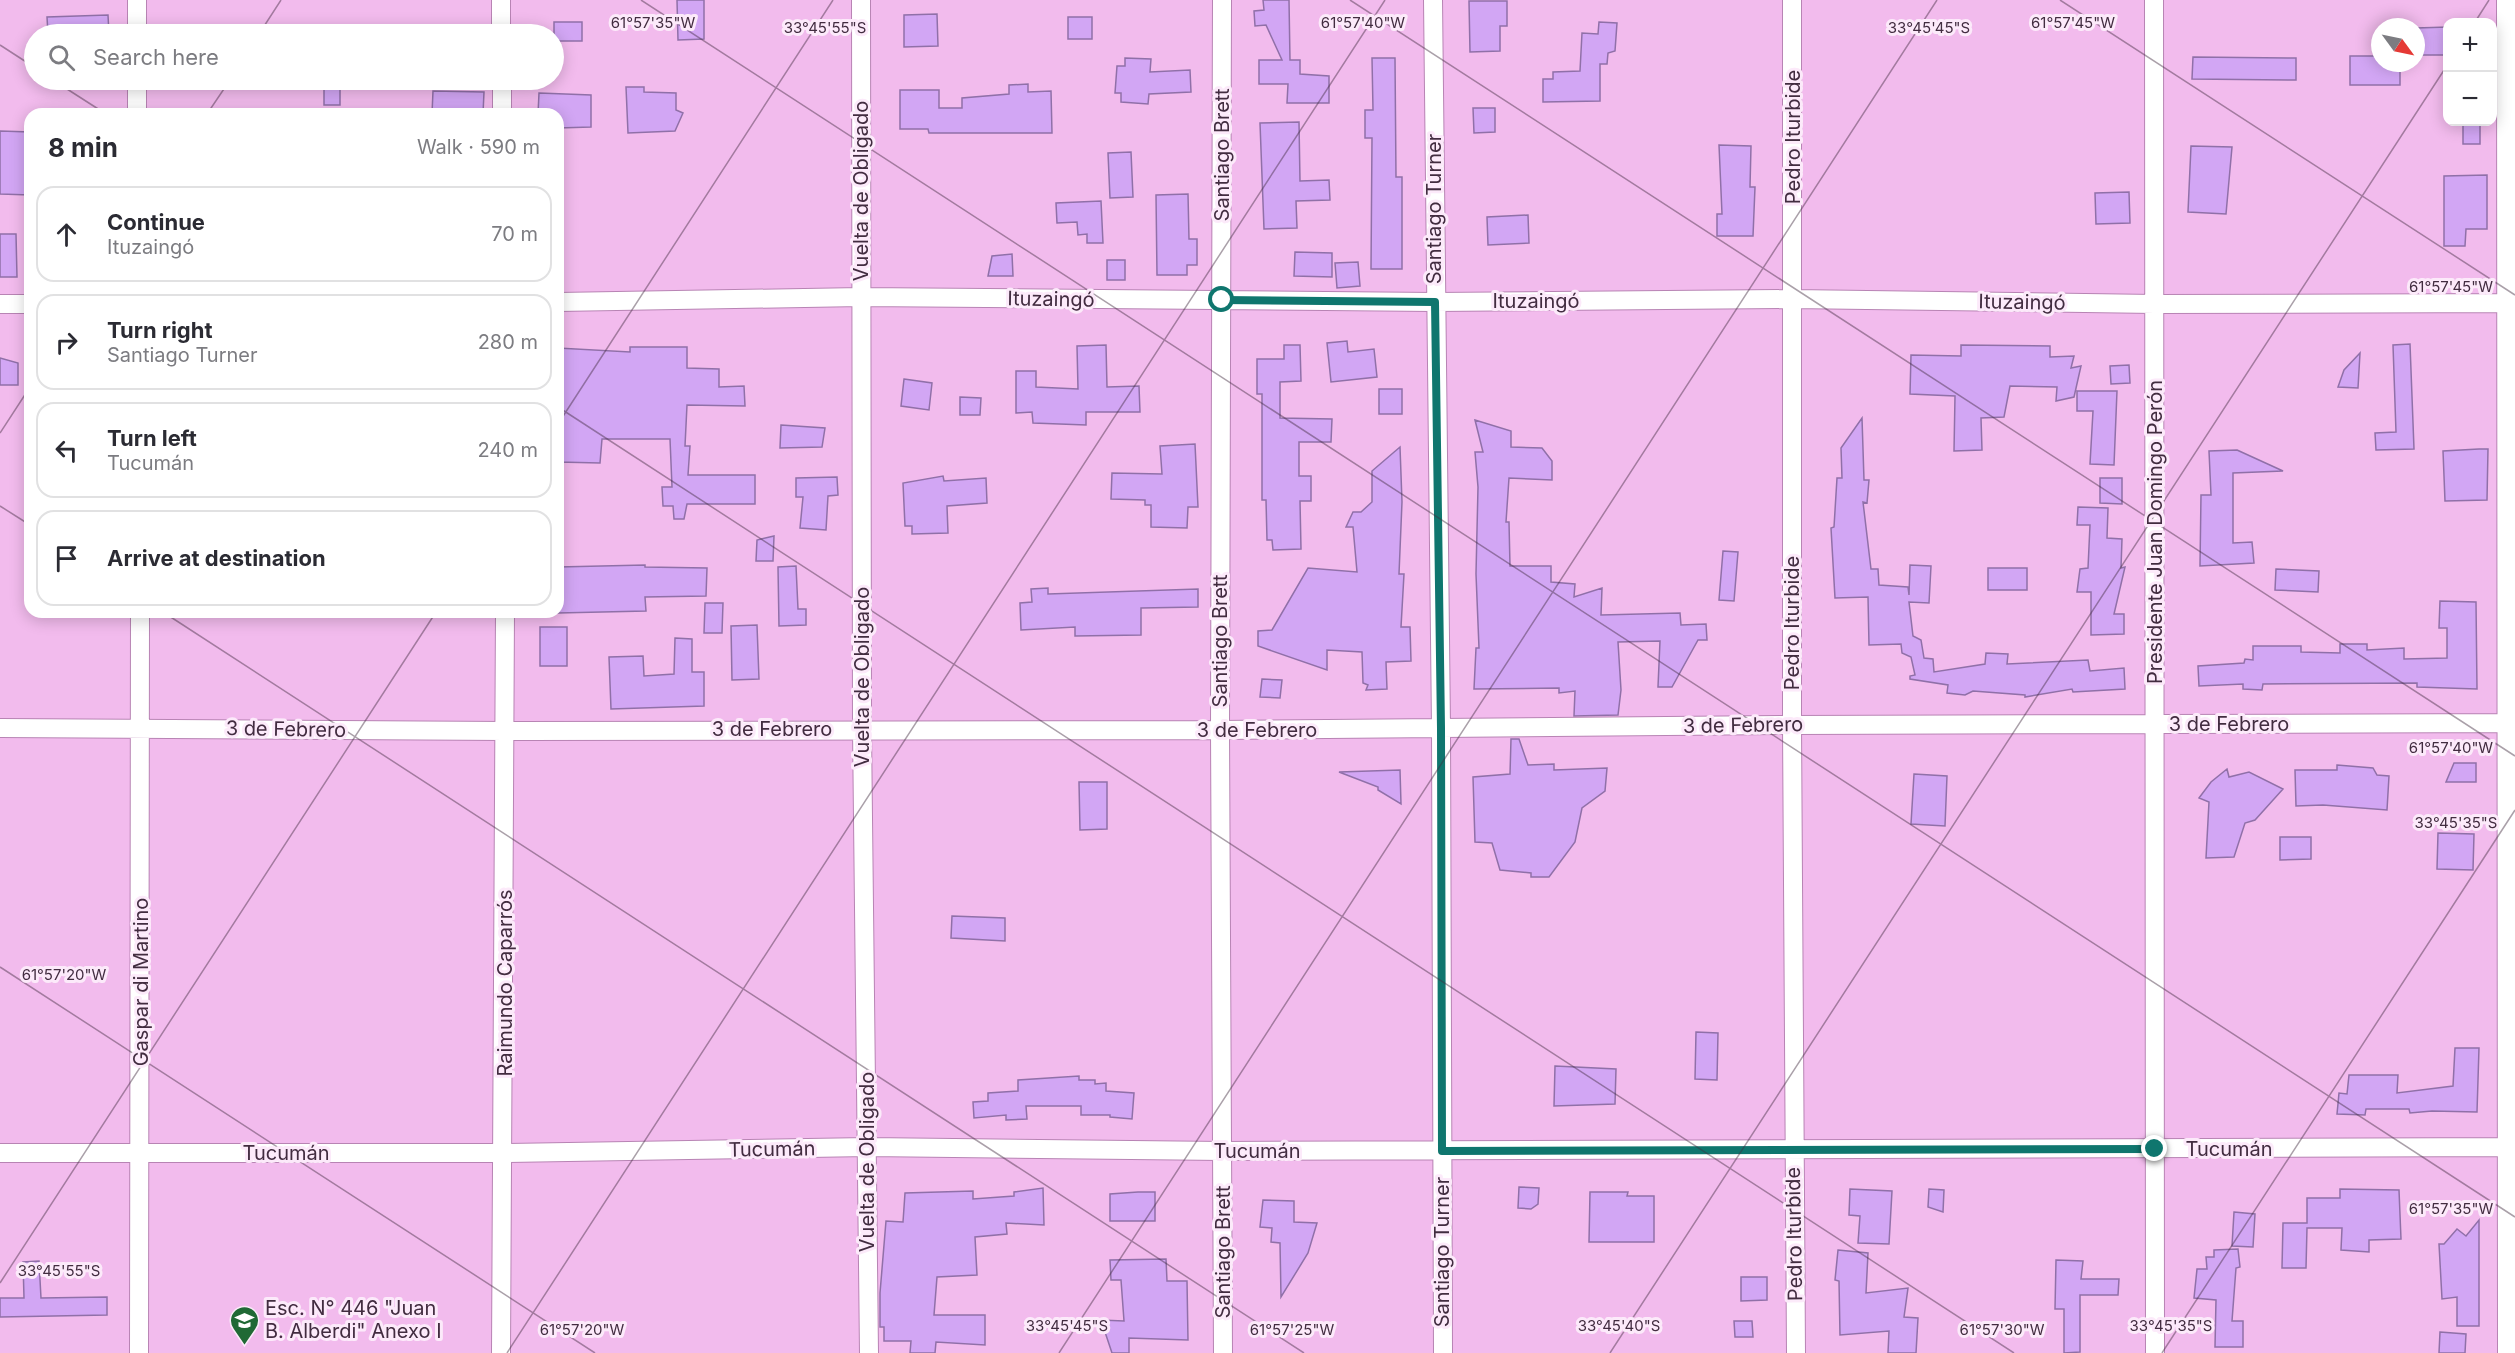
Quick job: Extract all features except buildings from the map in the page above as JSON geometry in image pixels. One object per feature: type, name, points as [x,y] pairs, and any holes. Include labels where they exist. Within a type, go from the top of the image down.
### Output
[{"type":"street","points":[[137,0],[137,24]]},
{"type":"street","points":[[501,0],[501,24]]},
{"type":"street","name":"Vuelta de Obligado","points":[[861,0],[862,729],[869,1353]]},
{"type":"street","name":"Santiago Brett","points":[[1222,0],[1220,730],[1223,1353]]},
{"type":"street","name":"Santiago Turner","points":[[1433,0],[1441,728],[1443,1353]]},
{"type":"street","name":"Pedro Iturbide","points":[[1792,0],[1791,725],[1796,1353]]},
{"type":"street","name":"Presidente Juan Domingo Perón","points":[[2154,0],[2155,1353]]},
{"type":"street","points":[[2506,0],[2510,303],[2511,723],[2511,1147],[2507,1353]]},
{"type":"street","points":[[137,90],[137,108]]},
{"type":"street","points":[[502,90],[502,108]]},
{"type":"street","name":"Ituzaingó","points":[[564,302],[861,297],[1435,302],[1793,299],[2155,304],[2510,303]]},
{"type":"street","points":[[0,304],[24,304]]},
{"type":"street","name":"Gaspar di Martino","points":[[139,1353],[140,618]]},
{"type":"street","name":"Raimundo Caparrós","points":[[501,1353],[504,1153],[505,618]]},
{"type":"street","name":"3 de Febrero","points":[[0,728],[141,727],[506,731],[1220,730],[1791,725],[2511,723]]},
{"type":"street","name":"Tucumán","points":[[0,1153],[504,1153],[868,1147],[1442,1151],[2511,1147]]},
{"type":"place","name":"Esc. N° 446 \"Juan B. Alberdi\" Anexo I","points":[[244,1346]]},
{"type":"route","points":[[1222,300],[1435,302],[1441,728],[1442,1151],[2155,1149]]}]
